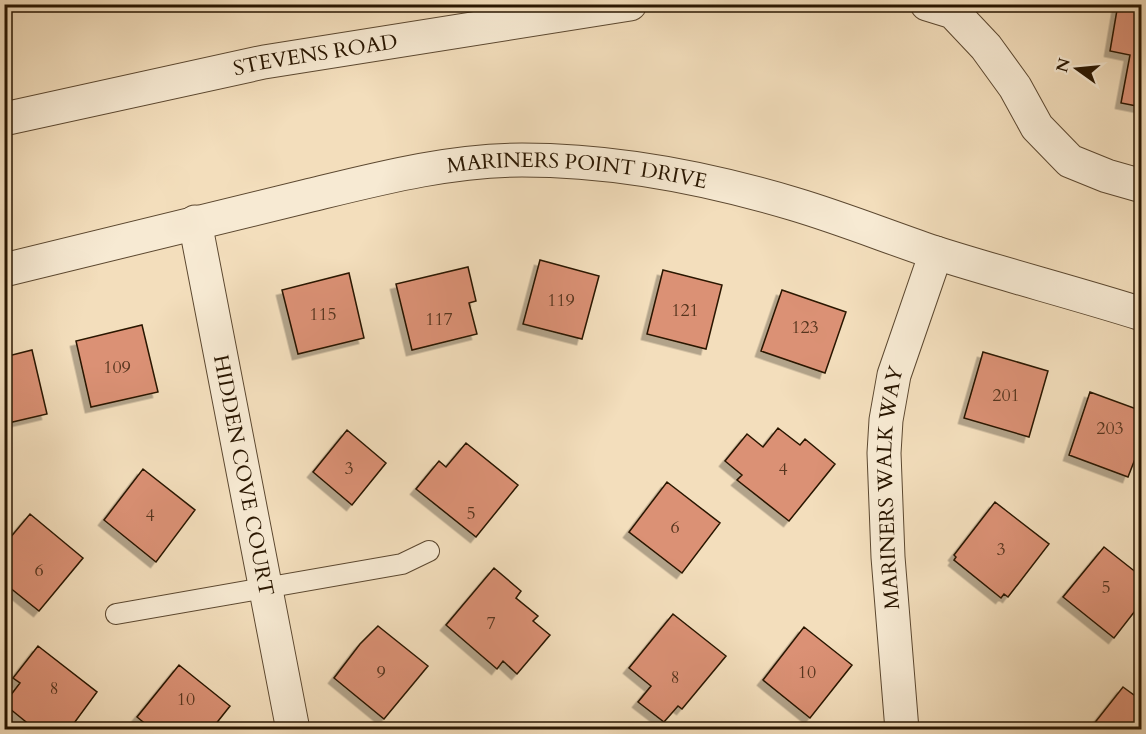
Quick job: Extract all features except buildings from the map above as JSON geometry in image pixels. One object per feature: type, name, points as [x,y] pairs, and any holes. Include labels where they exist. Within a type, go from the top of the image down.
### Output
[{"type":"street","name":"STEVENS ROAD","points":[[4,119],[264,62],[630,4]]},
{"type":"street","points":[[927,4],[953,12],[986,47],[1016,87],[1037,127],[1070,161],[1107,176],[1142,186]]},
{"type":"street","name":"MARINERS POINT DRIVE","points":[[4,270],[384,178],[482,162],[521,160],[594,164],[652,171],[711,183],[793,204],[936,253],[1142,314]]},
{"type":"street","name":"HIDDEN COVE COURT","points":[[195,222],[293,729]]},
{"type":"street","name":"MARINERS WALK WAY","points":[[902,729],[888,557],[884,453],[886,420],[894,375],[936,253]]},
{"type":"lane","points":[[116,614],[402,564],[429,551]]}]
